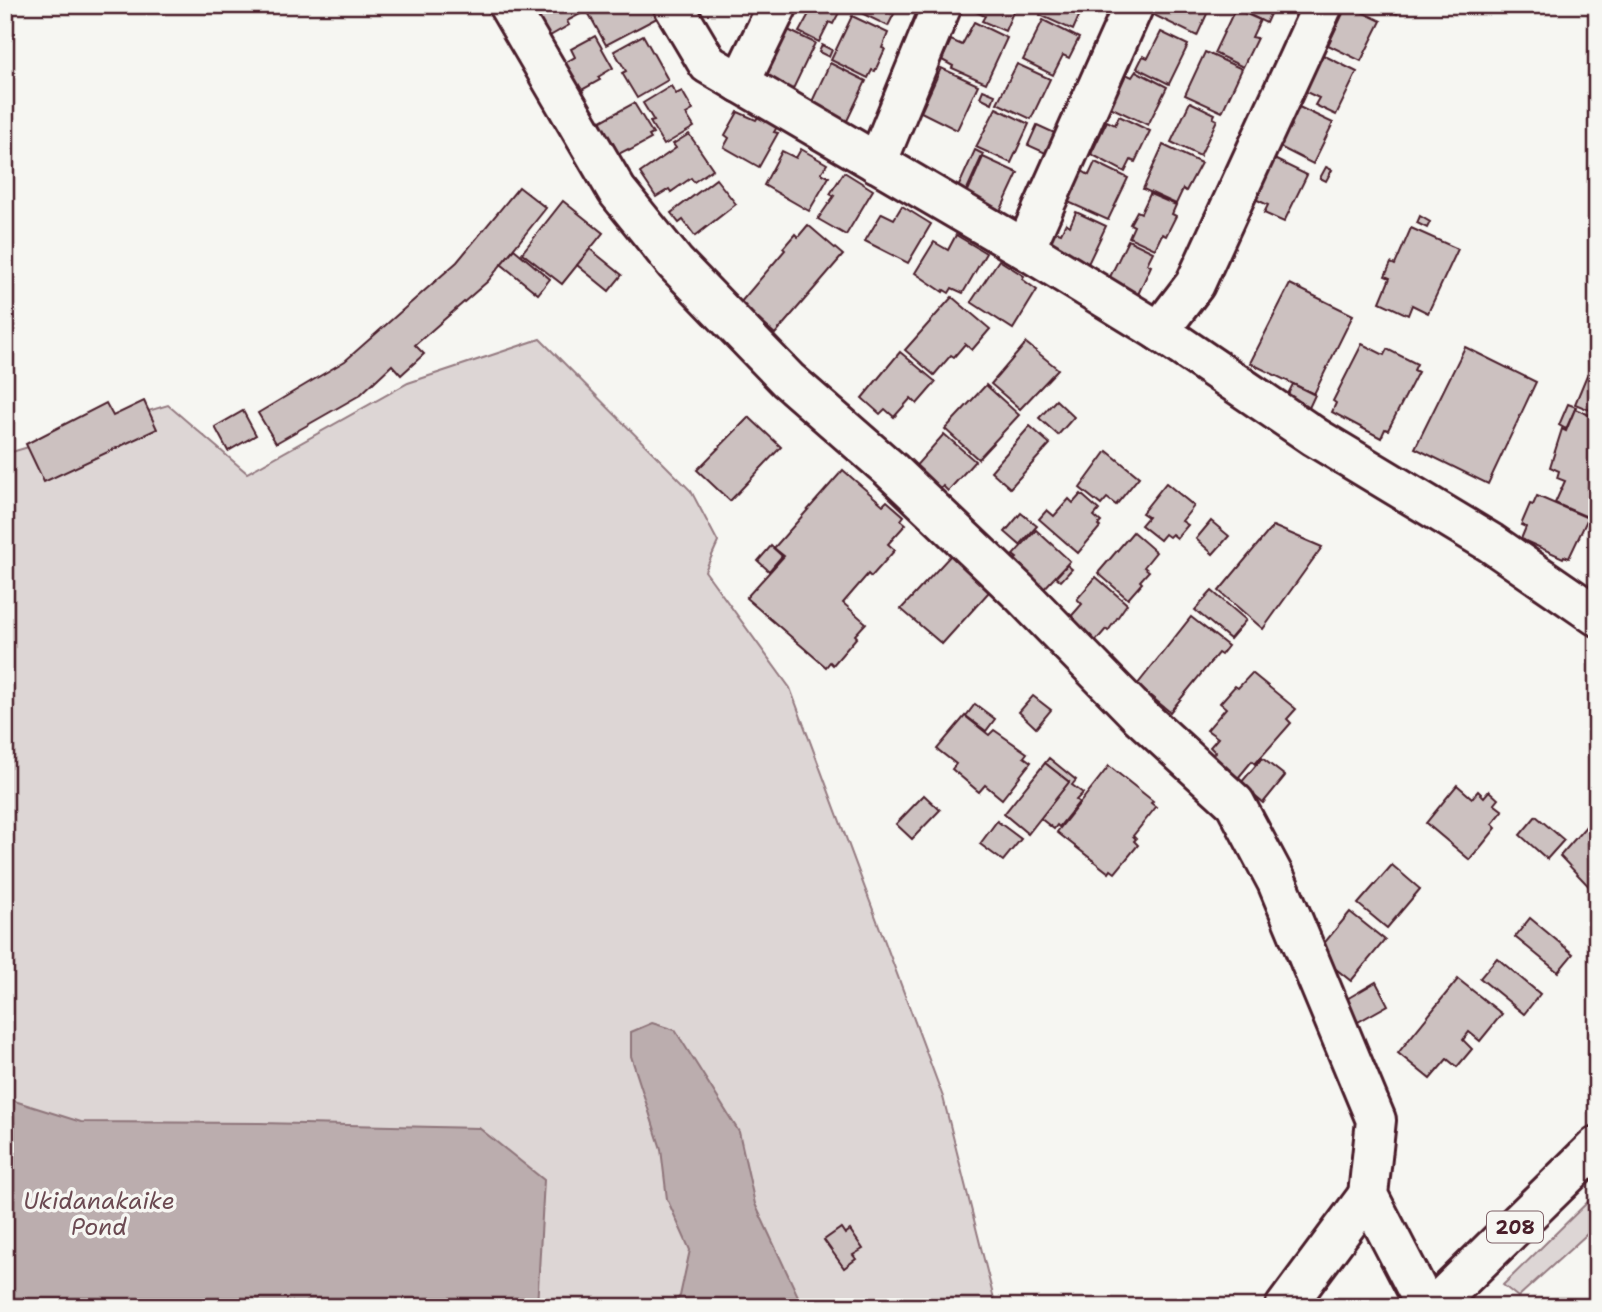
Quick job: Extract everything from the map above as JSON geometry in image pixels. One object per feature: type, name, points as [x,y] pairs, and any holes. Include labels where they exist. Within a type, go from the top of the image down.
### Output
[{"type":"main road","points":[[508,5],[617,191],[675,263],[788,380],[891,470],[1020,593],[1140,716],[1235,803],[1277,882],[1376,1120],[1368,1195],[1285,1307]]},
{"type":"main road","points":[[673,5],[708,64],[1025,249],[1159,331],[1315,437],[1491,543],[1597,616]]},
{"type":"main road","points":[[740,83],[778,5]]},
{"type":"main road","points":[[877,163],[942,5]]},
{"type":"main road","points":[[1025,249],[1134,5]]},
{"type":"main road","points":[[1159,331],[1195,284],[1323,5]]},
{"type":"main road","name":"208","points":[[1433,1307],[1597,1146]]},
{"type":"main road","points":[[1368,1195],[1426,1307]]},
{"type":"shaded area","points":[[540,339],[691,491],[718,542],[705,571],[790,688],[943,1097],[996,1307],[5,1307],[5,454],[168,405],[247,473],[408,383]]},
{"type":"shaded area","points":[[1597,1193],[1597,1225],[1518,1297],[1503,1285]]},
{"type":"water","points":[[652,1023],[675,1030],[739,1132],[755,1204],[803,1307],[671,1307],[680,1296],[690,1250],[667,1199],[661,1149],[631,1056],[631,1032]]},
{"type":"water","name":"Ukidanakaike Pond","points":[[5,1098],[81,1122],[479,1128],[544,1180],[537,1307],[5,1307]]},
{"type":"building","points":[[521,5],[578,5],[582,13],[567,21],[569,25],[543,40]]},
{"type":"building","points":[[584,5],[651,5],[657,18],[606,45]]},
{"type":"building","points":[[843,5],[833,24],[829,22],[819,42],[799,32],[810,12],[802,7]]},
{"type":"building","points":[[858,5],[902,5],[900,10],[897,8],[888,26],[855,10]]},
{"type":"building","points":[[972,5],[1016,5],[1005,31],[982,21],[985,16],[970,9]]},
{"type":"building","points":[[1044,5],[1084,5],[1073,30],[1040,15]]},
{"type":"building","points":[[1159,5],[1211,5],[1197,36],[1154,15]]},
{"type":"building","points":[[1237,5],[1274,5],[1266,23],[1236,8]]},
{"type":"building","points":[[1347,5],[1381,21],[1361,61],[1328,45]]},
{"type":"building","points":[[1379,5],[1401,5],[1397,14]]},
{"type":"building","points":[[1235,9],[1260,20],[1252,37],[1257,38],[1243,67],[1214,53]]},
{"type":"building","points":[[852,16],[888,33],[882,48],[885,49],[875,71],[872,70],[868,78],[831,60]]},
{"type":"building","points":[[1043,20],[1079,38],[1069,58],[1063,55],[1053,75],[1023,60]]},
{"type":"building","points":[[974,22],[1007,38],[986,83],[952,68],[953,66],[942,60],[951,40],[962,45]]},
{"type":"building","points":[[786,29],[815,43],[792,91],[763,78]]},
{"type":"building","points":[[1161,32],[1188,45],[1169,84],[1137,68],[1143,56],[1148,58]]},
{"type":"building","points":[[643,35],[668,80],[637,98],[622,73],[626,71],[614,51]]},
{"type":"building","points":[[595,36],[613,68],[598,77],[600,80],[580,91],[556,68],[575,57],[571,49]]},
{"type":"building","points":[[822,45],[832,50],[829,57],[819,52]]},
{"type":"building","points":[[1205,52],[1242,69],[1222,112],[1185,95]]},
{"type":"building","points":[[1321,54],[1357,72],[1336,115],[1315,105],[1319,98],[1304,91]]},
{"type":"building","points":[[830,63],[866,81],[845,125],[809,108]]},
{"type":"building","points":[[1017,64],[1050,79],[1031,119],[997,103]]},
{"type":"building","points":[[941,68],[978,85],[957,130],[921,112]]},
{"type":"building","points":[[1136,71],[1167,87],[1148,125],[1110,107],[1126,74],[1132,77]]},
{"type":"building","points":[[671,86],[676,94],[682,91],[693,110],[686,114],[694,127],[664,145],[650,122],[654,121],[643,103]]},
{"type":"building","points":[[983,90],[995,95],[992,103],[980,97]]},
{"type":"building","points":[[1190,102],[1215,114],[1213,118],[1217,120],[1200,156],[1171,142]]},
{"type":"building","points":[[634,103],[653,134],[649,136],[651,139],[611,158],[592,126]]},
{"type":"building","points":[[1297,106],[1333,123],[1313,164],[1278,146],[1287,128],[1290,129],[1292,125],[1289,124]]},
{"type":"building","points":[[996,108],[1029,124],[1011,163],[976,147]]},
{"type":"building","points":[[738,112],[756,120],[758,117],[777,127],[774,132],[778,133],[759,167],[724,147],[729,138],[725,135]]},
{"type":"building","points":[[1119,116],[1150,131],[1135,162],[1131,160],[1125,172],[1091,154],[1107,121],[1115,125]]},
{"type":"building","points":[[1037,125],[1059,135],[1050,155],[1028,145]]},
{"type":"building","points":[[689,134],[713,169],[694,182],[691,178],[671,192],[669,189],[656,197],[640,173],[676,148],[673,144]]},
{"type":"building","points":[[1163,145],[1201,163],[1176,204],[1143,189]]},
{"type":"building","points":[[801,149],[827,164],[821,173],[829,177],[809,211],[764,185],[782,151],[796,158]]},
{"type":"building","points":[[975,150],[983,154],[964,196],[956,192]]},
{"type":"building","points":[[983,157],[1018,173],[998,216],[964,200]]},
{"type":"building","points":[[1272,158],[1307,175],[1284,222],[1264,213],[1268,205],[1253,198]]},
{"type":"building","points":[[1095,162],[1128,178],[1108,220],[1066,201],[1082,171],[1089,175]]},
{"type":"building","points":[[1326,167],[1332,170],[1326,181],[1320,178]]},
{"type":"building","points":[[844,172],[873,190],[846,235],[818,219],[834,196],[830,194]]},
{"type":"building","points":[[716,179],[736,204],[695,236],[683,220],[679,223],[671,213]]},
{"type":"building","points":[[519,187],[546,208],[488,281],[415,345],[424,354],[401,375],[392,365],[360,395],[276,443],[258,413],[345,361],[457,262]]},
{"type":"building","points":[[1150,194],[1176,205],[1172,214],[1176,216],[1166,236],[1162,234],[1155,249],[1129,237],[1134,226],[1130,224],[1137,211],[1141,213]]},
{"type":"building","points":[[563,201],[603,233],[562,284],[522,253]]},
{"type":"building","points":[[902,206],[931,224],[908,263],[865,241],[882,213],[894,219]]},
{"type":"building","points":[[1076,212],[1106,226],[1086,268],[1045,250],[1055,231],[1061,233],[1066,223],[1070,226]]},
{"type":"building","points":[[1420,216],[1430,222],[1427,228],[1417,223]]},
{"type":"building","points":[[808,225],[843,255],[775,334],[740,303],[785,250],[783,248],[795,234],[798,237]]},
{"type":"building","points":[[1411,228],[1458,249],[1428,313],[1412,305],[1408,315],[1380,302],[1390,278],[1385,276],[1391,263],[1395,265]]},
{"type":"building","points":[[956,235],[986,253],[963,293],[952,288],[949,293],[944,290],[943,292],[915,273],[934,242],[948,250]]},
{"type":"building","points":[[1128,240],[1153,252],[1147,264],[1151,266],[1136,299],[1106,285]]},
{"type":"building","points":[[514,249],[550,279],[538,294],[501,264]]},
{"type":"building","points":[[590,249],[622,275],[609,291],[577,265]]},
{"type":"building","points":[[999,260],[1024,276],[1022,279],[1037,290],[1013,329],[971,302]]},
{"type":"building","points":[[1290,284],[1353,315],[1314,394],[1250,363]]},
{"type":"building","points":[[952,297],[990,329],[972,350],[965,344],[954,357],[951,355],[934,375],[905,350]]},
{"type":"building","points":[[1026,343],[1058,369],[1020,409],[991,384]]},
{"type":"building","points":[[1362,344],[1384,355],[1387,349],[1417,364],[1414,370],[1418,372],[1388,430],[1385,429],[1381,438],[1332,412],[1336,403],[1333,401]]},
{"type":"building","points":[[1465,347],[1536,382],[1488,484],[1415,448]]},
{"type":"building","points":[[900,352],[936,382],[917,404],[911,398],[894,417],[885,409],[880,414],[862,398]]},
{"type":"building","points":[[1587,375],[1597,378],[1597,413],[1575,404]]},
{"type":"building","points":[[1293,384],[1315,395],[1307,412],[1285,400]]},
{"type":"building","points":[[986,385],[1019,415],[978,459],[945,429]]},
{"type":"building","points":[[1056,400],[1074,417],[1058,435],[1039,418]]},
{"type":"building","points":[[144,401],[157,429],[44,482],[26,444],[106,403],[113,416]]},
{"type":"building","points":[[1568,404],[1576,407],[1566,429],[1559,425]]},
{"type":"building","points":[[1575,409],[1597,418],[1597,486],[1594,494],[1597,495],[1597,515],[1593,514],[1592,519],[1555,503],[1565,481],[1557,478],[1559,471],[1550,467],[1562,429],[1566,431]]},
{"type":"building","points":[[243,411],[256,435],[228,451],[215,427]]},
{"type":"building","points":[[749,417],[781,447],[730,501],[697,470]]},
{"type":"building","points":[[1030,426],[1050,444],[1010,488],[991,471]]},
{"type":"building","points":[[944,434],[975,461],[948,491],[943,486],[931,501],[912,470]]},
{"type":"building","points":[[1107,451],[1139,477],[1116,505],[1107,498],[1101,505],[1080,488]]},
{"type":"building","points":[[843,470],[883,505],[887,501],[904,516],[901,520],[906,524],[888,544],[895,550],[871,577],[868,574],[843,603],[866,623],[833,665],[830,662],[826,667],[746,598],[784,556],[774,548]]},
{"type":"building","points":[[1166,483],[1194,506],[1182,521],[1188,525],[1177,538],[1172,534],[1169,537],[1165,534],[1160,540],[1141,525],[1148,517],[1142,513]]},
{"type":"building","points":[[1081,494],[1099,510],[1094,516],[1101,522],[1098,525],[1100,527],[1078,553],[1039,519],[1047,510],[1054,516],[1069,499],[1073,503]]},
{"type":"building","points":[[1537,496],[1588,518],[1569,558],[1563,558],[1521,539],[1526,527],[1521,525],[1530,504],[1533,505]]},
{"type":"building","points":[[1021,513],[1037,526],[1020,545],[1005,532]]},
{"type":"building","points":[[1211,521],[1229,536],[1213,554],[1196,539]]},
{"type":"building","points":[[1273,526],[1322,547],[1263,629],[1219,591]]},
{"type":"building","points":[[1036,530],[1070,561],[1041,592],[1011,564],[1017,558],[1013,555]]},
{"type":"building","points":[[1133,532],[1156,552],[1144,567],[1149,571],[1140,581],[1142,583],[1128,599],[1098,573]]},
{"type":"building","points":[[771,546],[782,556],[769,571],[758,561]]},
{"type":"building","points":[[951,555],[998,582],[942,644],[901,609]]},
{"type":"building","points":[[1067,565],[1072,569],[1061,581],[1056,577]]},
{"type":"building","points":[[1096,577],[1127,604],[1108,631],[1106,629],[1094,643],[1068,620],[1082,604],[1077,599]]},
{"type":"building","points":[[1212,591],[1246,620],[1230,639],[1195,610]]},
{"type":"building","points":[[1191,617],[1228,646],[1221,655],[1218,653],[1170,712],[1137,685]]},
{"type":"building","points":[[1252,673],[1296,709],[1287,719],[1291,723],[1255,764],[1252,761],[1238,778],[1212,755],[1215,752],[1210,747],[1218,738],[1207,730],[1226,708],[1220,703],[1235,686],[1238,688]]},
{"type":"building","points":[[1033,696],[1051,710],[1036,728],[1019,712]]},
{"type":"building","points":[[975,704],[995,719],[986,731],[966,716]]},
{"type":"building","points":[[965,716],[989,735],[994,730],[1027,753],[1024,757],[1031,762],[1002,799],[985,785],[979,792],[952,769],[956,764],[937,749]]},
{"type":"building","points":[[1049,758],[1076,780],[1072,785],[1083,793],[1059,827],[1057,825],[1054,829],[1040,818],[1069,782],[1045,763]]},
{"type":"building","points":[[1262,758],[1285,776],[1263,803],[1240,784]]},
{"type":"building","points":[[1045,763],[1069,782],[1028,834],[1004,814]]},
{"type":"building","points":[[1109,766],[1153,801],[1151,803],[1156,807],[1133,836],[1138,845],[1115,873],[1111,870],[1109,873],[1057,832]]},
{"type":"building","points":[[1457,785],[1472,798],[1478,791],[1484,797],[1489,791],[1498,799],[1494,804],[1503,811],[1492,824],[1496,828],[1470,860],[1426,823]]},
{"type":"building","points":[[924,795],[940,810],[912,839],[896,824]]},
{"type":"building","points":[[1536,816],[1564,840],[1547,859],[1520,835]]},
{"type":"building","points":[[1595,816],[1597,818],[1597,895],[1560,856]]},
{"type":"building","points":[[997,821],[1021,839],[1003,861],[980,844]]},
{"type":"building","points":[[1392,865],[1420,889],[1387,928],[1358,904]]},
{"type":"building","points":[[1350,912],[1385,940],[1351,981],[1316,953]]},
{"type":"building","points":[[1530,918],[1573,954],[1558,972],[1515,937]]},
{"type":"building","points":[[1497,958],[1540,994],[1524,1014],[1480,978]]},
{"type":"building","points":[[1458,979],[1502,1014],[1480,1041],[1469,1032],[1463,1040],[1472,1049],[1457,1067],[1447,1059],[1430,1079],[1398,1053]]},
{"type":"building","points":[[1376,982],[1388,1005],[1358,1022],[1345,1000]]},
{"type":"building","points":[[841,1228],[845,1234],[850,1230],[863,1249],[853,1255],[856,1259],[844,1268],[824,1240]]}]
